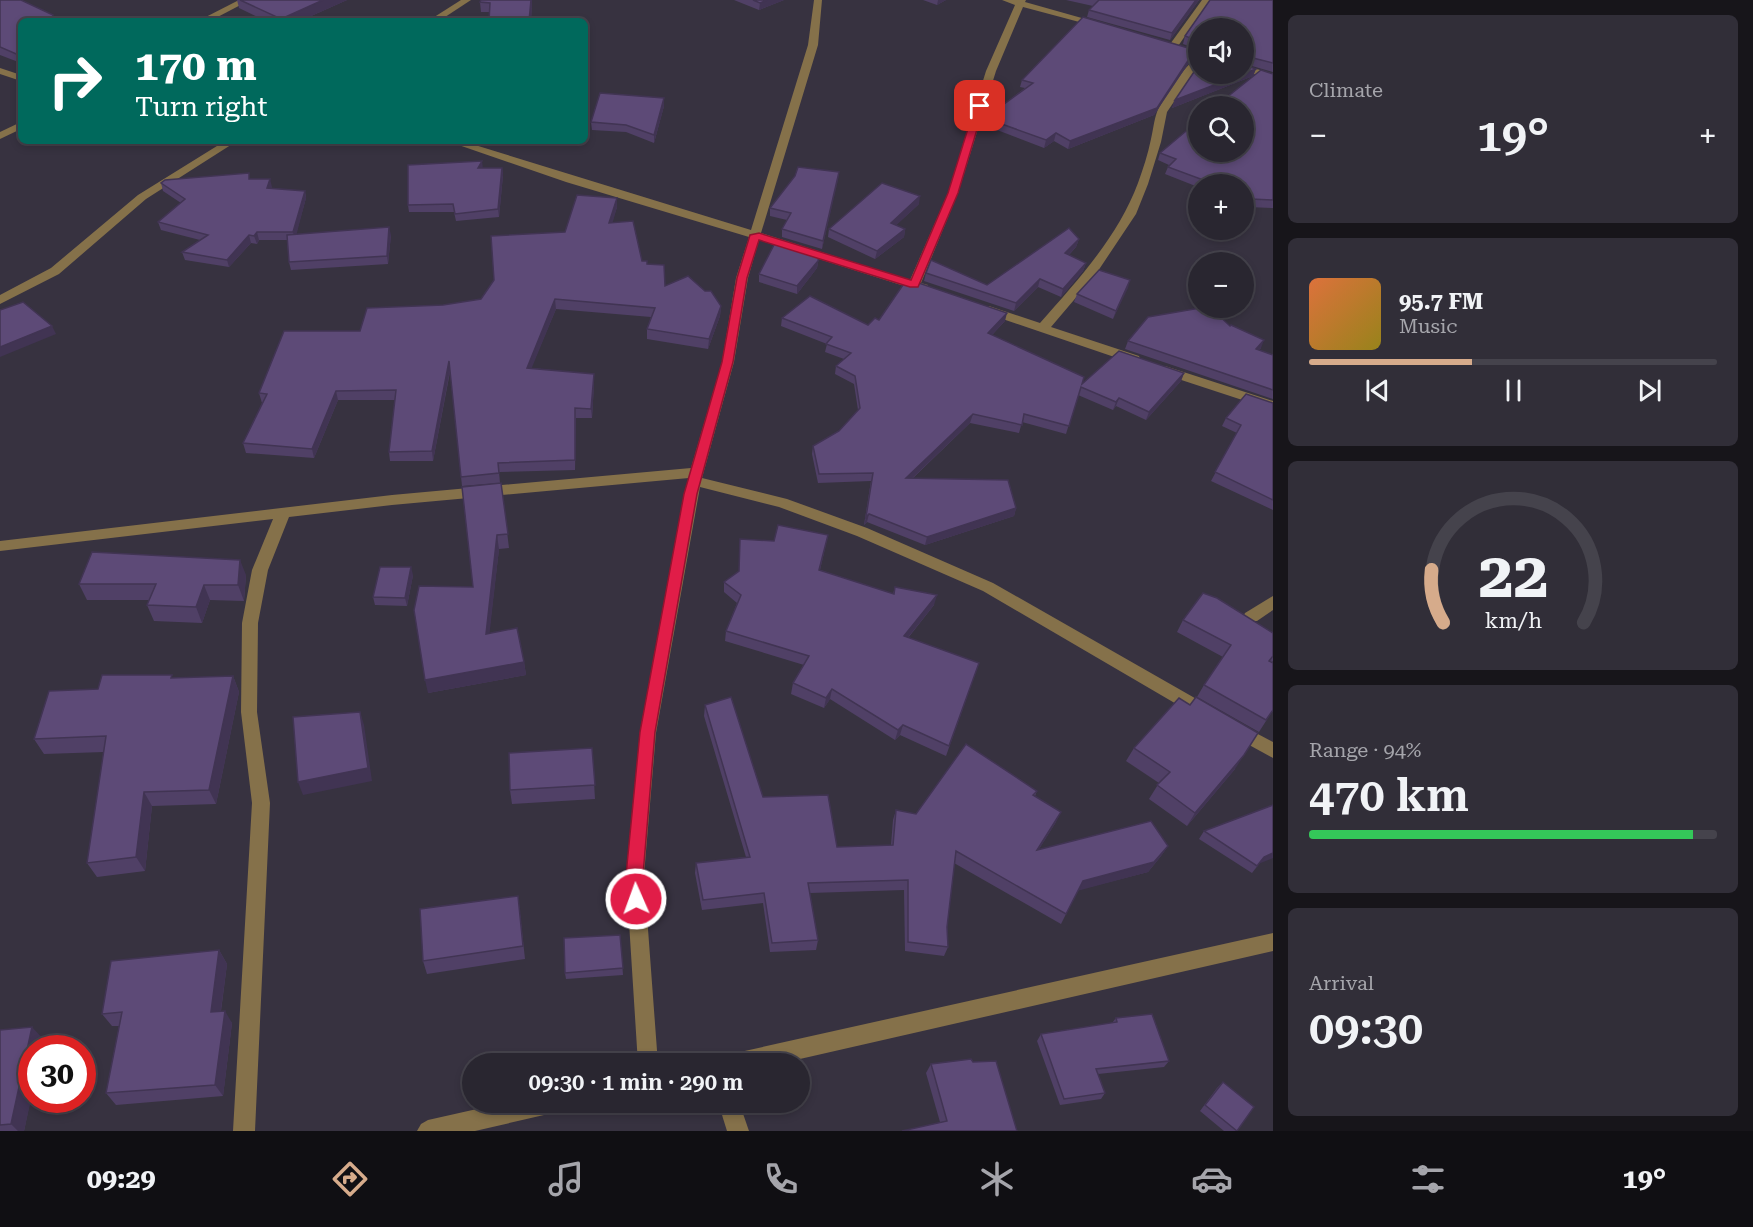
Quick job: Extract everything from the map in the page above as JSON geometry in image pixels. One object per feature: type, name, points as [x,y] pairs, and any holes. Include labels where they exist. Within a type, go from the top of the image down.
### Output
[{"type":"street","points":[[208,18],[246,0]]},
{"type":"street","points":[[438,18],[467,0]]},
{"type":"street","points":[[647,1053],[635,875],[648,732],[696,476],[728,362],[742,278],[813,45],[818,0]]},
{"type":"street","points":[[1006,0],[1021,2],[1107,27]]},
{"type":"street","points":[[1200,18],[1206,0]]},
{"type":"street","points":[[914,285],[953,193],[991,71],[1021,2]]},
{"type":"street","points":[[1043,328],[1092,271],[1130,214],[1153,153],[1162,112],[1185,76],[1188,52],[1162,43]]},
{"type":"street","points":[[0,71],[18,77]]},
{"type":"street","points":[[1254,71],[1273,77]]},
{"type":"street","points":[[0,136],[18,127]]},
{"type":"street","points":[[0,300],[56,271],[142,197],[227,144]]},
{"type":"street","points":[[461,144],[512,162],[934,291]]},
{"type":"street","points":[[974,305],[1273,406]]},
{"type":"street","points":[[0,546],[392,500],[696,476],[782,502],[862,532],[988,587],[1273,751]]},
{"type":"street","points":[[244,1131],[261,803],[249,712],[250,623],[260,570],[283,513]]},
{"type":"street","points":[[1251,617],[1273,602]]},
{"type":"street","points":[[780,1053],[1273,942]]},
{"type":"street","points":[[428,1131],[508,1113]]},
{"type":"street","points":[[732,1113],[738,1131]]},
{"type":"building","points":[[0,0],[21,0],[53,15],[52,18],[18,18],[18,55],[0,47]]},
{"type":"building","points":[[240,0],[323,0],[283,18]]},
{"type":"building","points":[[481,0],[531,0],[529,18],[489,18],[490,3],[480,2]]},
{"type":"building","points":[[1099,0],[1196,0],[1172,33],[1089,10]]},
{"type":"building","points":[[1210,0],[1273,0],[1273,63],[1254,58],[1254,18],[1198,18]]},
{"type":"building","points":[[1083,17],[1188,48],[1188,61],[1157,108],[1070,141],[1056,133],[1046,140],[985,118],[1033,83],[1022,80]]},
{"type":"building","points":[[1261,70],[1273,74],[1273,200],[1254,199],[1254,174],[1188,174],[1168,167],[1176,159],[1160,153],[1188,129],[1188,162],[1254,162],[1254,96],[1228,96],[1244,84],[1254,84],[1254,76]]},
{"type":"building","points":[[1188,81],[1188,84],[1217,84],[1175,100]]},
{"type":"building","points":[[600,93],[664,98],[654,135],[626,125],[591,122]]},
{"type":"building","points":[[482,161],[478,168],[502,168],[498,209],[455,214],[453,204],[408,205],[408,165]]},
{"type":"building","points":[[798,167],[839,172],[823,241],[782,229],[791,213],[770,208],[795,176]]},
{"type":"building","points":[[249,173],[249,179],[270,179],[267,188],[305,191],[293,232],[257,232],[254,236],[249,235],[227,260],[182,252],[208,235],[158,222],[185,199],[161,183],[165,180]]},
{"type":"building","points":[[882,183],[920,196],[891,223],[905,229],[877,251],[829,229]]},
{"type":"building","points":[[577,195],[617,198],[609,223],[633,221],[642,261],[647,261],[647,264],[664,265],[665,286],[688,276],[705,291],[711,291],[721,306],[709,339],[647,329],[655,308],[555,299],[527,368],[594,374],[591,409],[575,408],[575,460],[498,463],[499,473],[461,477],[449,361],[432,451],[389,452],[396,390],[336,391],[312,449],[243,443],[267,394],[259,393],[284,331],[360,331],[367,308],[443,305],[481,299],[494,280],[491,236],[565,232]]},
{"type":"building","points":[[389,227],[387,256],[289,262],[287,235]]},
{"type":"building","points":[[1069,228],[1079,239],[1065,253],[1086,263],[1063,289],[1040,279],[1016,303],[926,273],[931,260],[987,285]]},
{"type":"building","points":[[777,239],[820,252],[818,261],[797,286],[759,274]]},
{"type":"building","points":[[1099,270],[1130,280],[1116,311],[1077,294]]},
{"type":"building","points":[[907,279],[1007,313],[988,333],[1084,377],[1082,384],[1119,351],[1184,373],[1149,412],[1119,398],[1116,402],[1081,387],[1069,426],[1024,414],[1022,425],[973,414],[906,478],[1008,480],[1016,508],[927,537],[869,514],[866,517],[873,473],[819,474],[813,446],[839,431],[860,408],[855,376],[836,366],[851,353],[826,344],[832,337],[782,318],[810,296],[868,325],[875,318],[879,320]]},
{"type":"building","points":[[23,302],[52,326],[0,347],[0,310]]},
{"type":"building","points":[[1188,310],[1188,318],[1222,318],[1230,326],[1264,340],[1256,349],[1273,355],[1273,390],[1128,341],[1148,317]]},
{"type":"building","points":[[1246,394],[1273,403],[1273,500],[1215,472],[1241,425],[1226,418]]},
{"type":"building","points":[[501,483],[508,534],[497,535],[486,634],[517,628],[524,662],[425,680],[414,610],[419,586],[473,587],[462,487]]},
{"type":"building","points":[[778,525],[828,535],[819,570],[894,594],[895,587],[937,595],[904,636],[979,663],[949,746],[903,725],[898,730],[832,689],[826,698],[793,683],[809,656],[726,631],[741,595],[724,582],[739,571],[740,539],[774,541]]},
{"type":"building","points":[[92,552],[240,560],[238,585],[204,585],[196,607],[147,605],[156,584],[79,584]]},
{"type":"building","points":[[380,567],[411,567],[405,598],[373,597]]},
{"type":"building","points":[[1203,593],[1217,598],[1273,633],[1273,656],[1269,661],[1273,663],[1273,710],[1266,720],[1204,685],[1231,645],[1183,620]]},
{"type":"building","points":[[102,675],[172,675],[171,678],[233,676],[209,790],[144,792],[136,857],[87,863],[106,736],[34,739],[49,691],[98,689]]},
{"type":"building","points":[[731,697],[763,797],[828,795],[837,847],[893,845],[896,810],[916,814],[966,744],[1037,791],[1033,795],[1061,812],[1037,850],[1151,821],[1168,846],[1154,862],[1083,881],[1066,914],[956,851],[947,927],[948,947],[908,942],[908,880],[808,883],[818,940],[772,943],[764,893],[703,900],[696,863],[750,857],[705,705]]},
{"type":"building","points":[[1196,697],[1258,733],[1244,755],[1195,813],[1157,785],[1170,772],[1134,748],[1179,698],[1190,705]]},
{"type":"building","points":[[360,712],[368,768],[298,782],[293,717]]},
{"type":"building","points":[[592,748],[595,785],[510,790],[509,753]]},
{"type":"building","points":[[1273,805],[1273,853],[1264,857],[1257,866],[1204,831]]},
{"type":"building","points":[[518,896],[523,946],[423,961],[420,909]]},
{"type":"building","points":[[620,935],[623,968],[565,973],[564,938]]},
{"type":"building","points":[[219,950],[211,1012],[225,1011],[215,1085],[106,1093],[122,1012],[102,1014],[111,961]]},
{"type":"building","points":[[1152,1014],[1169,1061],[1096,1069],[1105,1093],[1064,1099],[1041,1034],[1117,1022],[1116,1018]]},
{"type":"building","points":[[32,1027],[30,1035],[18,1035],[18,1092],[11,1124],[0,1125],[0,1030]]},
{"type":"building","points":[[971,1059],[973,1062],[996,1061],[1017,1131],[902,1131],[947,1121],[931,1064]]},
{"type":"building","points":[[1223,1082],[1254,1107],[1237,1131],[1205,1105]]},
{"type":"route","points":[[636,899],[635,875],[648,732],[691,494],[728,362],[742,278],[755,235],[861,266],[914,285],[953,193],[980,106]]}]
